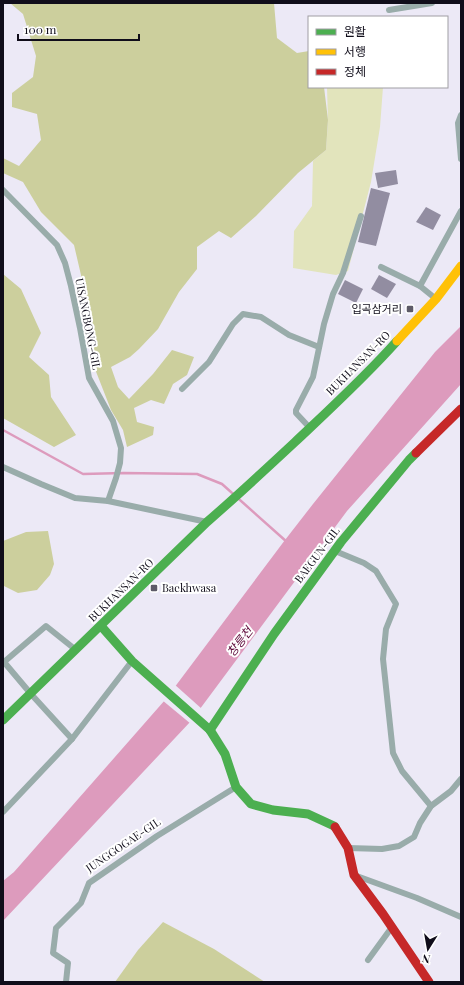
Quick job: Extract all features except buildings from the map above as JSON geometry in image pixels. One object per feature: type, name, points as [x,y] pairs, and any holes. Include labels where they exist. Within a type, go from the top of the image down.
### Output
[{"type":"street","points":[[389,10],[432,3]]},
{"type":"street","points":[[461,115],[458,123],[461,159]]},
{"type":"street","name":"UISANGBONG-GIL","points":[[3,190],[57,245],[65,263],[80,328],[89,378],[113,421],[120,448],[120,463],[108,501]]},
{"type":"street","points":[[420,286],[461,211]]},
{"type":"street","points":[[310,428],[296,413],[296,410],[313,377],[333,294],[343,273],[361,216]]},
{"type":"street","name":"BUKHANSAN-RO","points":[[3,720],[208,522],[377,364],[436,299],[461,266]]},
{"type":"street","points":[[381,267],[420,286],[436,299]]},
{"type":"street","points":[[182,389],[209,362],[233,324],[243,314],[261,317],[289,335],[319,347]]},
{"type":"street","name":"BAEGUN-GIL","points":[[210,730],[274,634],[335,551],[408,460],[461,409]]},
{"type":"street","points":[[3,467],[75,498],[108,501],[208,522]]},
{"type":"street","points":[[335,551],[364,563],[376,571],[396,604],[386,629],[383,659],[393,753],[402,771],[431,806]]},
{"type":"street","points":[[72,739],[4,662],[46,626],[76,650]]},
{"type":"street","points":[[101,626],[132,661],[203,722],[210,730],[225,754],[236,788],[251,804],[273,810],[308,814],[334,826],[348,848],[354,874],[429,982]]},
{"type":"street","points":[[3,812],[72,739],[132,661]]},
{"type":"street","points":[[348,848],[382,849],[399,846],[414,837],[420,823],[431,806],[451,791],[461,779]]},
{"type":"street","name":"JUNGGOGAE-GIL","points":[[66,982],[68,963],[53,953],[56,928],[81,903],[89,883],[157,836],[236,788]]},
{"type":"street","points":[[354,874],[417,898],[461,917]]},
{"type":"street","points":[[368,960],[392,927]]},
{"type":"green space","points":[[10,3],[274,3],[277,38],[297,53],[308,51],[308,88],[324,88],[328,120],[326,150],[298,173],[256,216],[231,238],[219,231],[197,247],[197,269],[179,292],[158,329],[130,357],[111,367],[118,387],[129,399],[153,374],[172,350],[194,357],[187,375],[173,384],[164,404],[151,400],[134,408],[137,422],[154,427],[153,435],[127,447],[123,430],[111,410],[95,369],[91,318],[74,245],[41,212],[23,182],[3,173],[3,158],[19,166],[41,140],[37,114],[12,107],[12,93],[33,77],[36,56],[23,14]]},
{"type":"green space","points":[[327,88],[383,88],[380,127],[371,182],[348,271],[336,275],[293,268],[294,231],[312,206],[313,161],[326,150],[328,122]]},
{"type":"green space","points":[[3,274],[21,289],[41,333],[29,357],[49,375],[51,397],[76,435],[54,447],[3,418]]},
{"type":"green space","points":[[48,531],[54,564],[50,575],[37,590],[18,593],[3,586],[3,541],[26,532]]},
{"type":"green space","points":[[163,922],[214,949],[265,982],[115,982],[138,950]]},
{"type":"water","name":"창릉천","points":[[461,326],[461,384],[347,511],[191,721],[3,921],[3,881],[14,872],[165,700],[313,504],[435,352]]},
{"type":"pier","points":[[174,684],[202,709],[191,724],[162,700]]},
{"type":"waterway","points":[[3,430],[83,474],[197,474],[222,484],[287,542]]},
{"type":"traffic: fast","points":[[3,720],[207,522],[347,393],[397,341]]},
{"type":"traffic: fast","points":[[210,730],[274,634],[341,542],[416,453]]},
{"type":"traffic: fast","points":[[101,626],[132,661],[210,730],[225,754],[236,787],[251,804],[273,810],[308,814],[335,827]]},
{"type":"traffic: slow","points":[[397,341],[436,299],[461,266]]},
{"type":"traffic: jam","points":[[416,453],[461,409]]},
{"type":"traffic: jam","points":[[335,827],[348,848],[354,875],[383,914],[429,982]]},
{"type":"place","name":"입곡삼거리","points":[[410,309]]},
{"type":"place","name":"Baekhwasa","points":[[154,588]]}]
